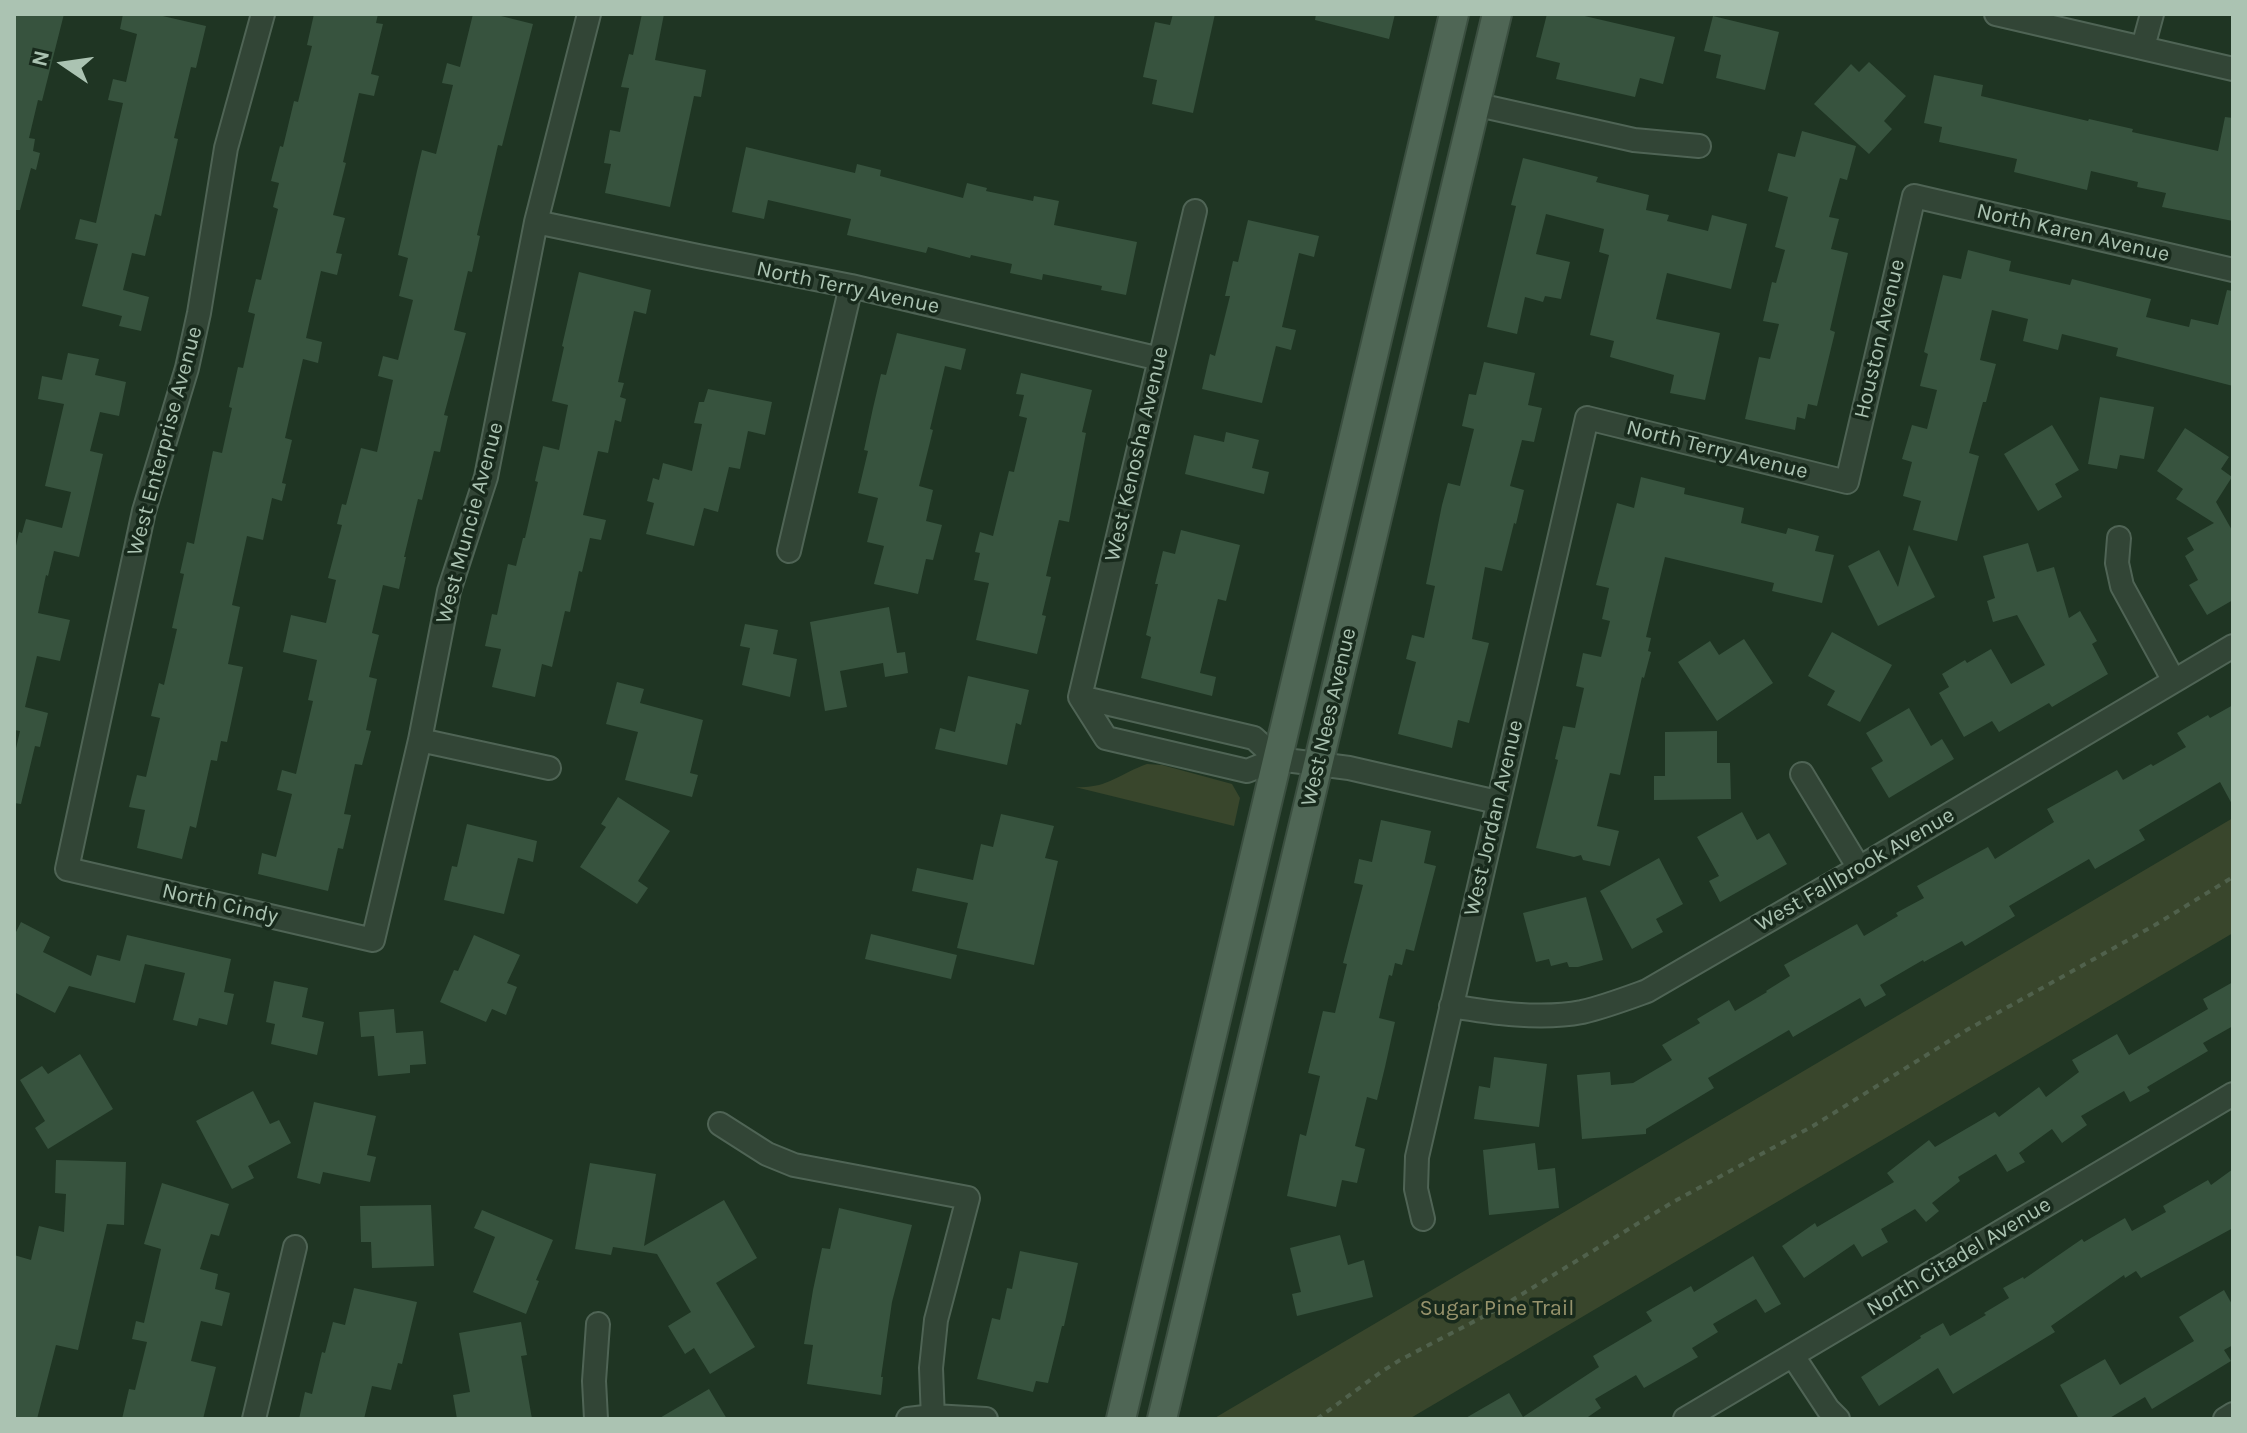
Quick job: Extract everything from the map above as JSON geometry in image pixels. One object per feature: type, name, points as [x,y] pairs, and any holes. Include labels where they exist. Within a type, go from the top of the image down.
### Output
[{"type":"main road","name":"West Nees Avenue","points":[[1121,1419],[1454,14]]},
{"type":"main road","name":"West Nees Avenue","points":[[1162,1419],[1497,14]]},
{"type":"street","name":"West Enterprise Avenue","points":[[67,869],[144,511],[187,368],[226,148],[263,14]]},
{"type":"street","name":"West Muncie Avenue","points":[[373,940],[420,740],[449,591],[486,477],[536,222],[589,14]]},
{"type":"street","points":[[1996,14],[2233,69]]},
{"type":"street","points":[[2143,47],[2152,14]]},
{"type":"street","points":[[1474,104],[1634,140],[1699,146]]},
{"type":"street","name":"North Karen Avenue","points":[[1914,196],[2233,270]]},
{"type":"street","name":"Houston Avenue","points":[[1847,482],[1914,196]]},
{"type":"street","name":"West Kenosha Avenue","points":[[1080,697],[1195,211]]},
{"type":"street","name":"North Terry Avenue","points":[[536,222],[851,286],[1160,359]]},
{"type":"street","points":[[789,551],[851,286]]},
{"type":"street","name":"North Terry Avenue","points":[[1587,418],[1847,482]]},
{"type":"street","name":"West Jordan Avenue","points":[[1423,1219],[1416,1189],[1417,1157],[1587,418]]},
{"type":"street","points":[[2119,538],[2117,563],[2122,586],[2174,681]]},
{"type":"street","name":"West Fallbrook Avenue","points":[[1451,1006],[1489,1013],[1578,1013],[1647,991],[2233,646]]},
{"type":"street","points":[[1080,697],[1254,738],[1277,759]]},
{"type":"street","points":[[1080,697],[1106,738],[1247,771],[1277,759],[1318,764],[1349,768],[1497,802]]},
{"type":"street","points":[[420,740],[549,768]]},
{"type":"street","points":[[1802,774],[1859,868]]},
{"type":"street","name":"North Cindy","points":[[67,869],[373,940]]},
{"type":"street","name":"North Citadel Avenue","points":[[1685,1419],[2233,1094]]},
{"type":"street","points":[[720,1124],[767,1154],[794,1165],[968,1198],[936,1320],[931,1368],[933,1418]]},
{"type":"street","points":[[254,1419],[295,1247]]},
{"type":"street","points":[[596,1419],[594,1381],[598,1324]]},
{"type":"street","points":[[1793,1356],[1838,1419]]},
{"type":"street","points":[[2225,1419],[2233,1414]]},
{"type":"street","points":[[908,1419],[986,1419]]},
{"type":"path","points":[[1317,1419],[1381,1372],[1496,1310],[1673,1202],[1813,1126],[1965,1031],[2143,932],[2233,877]]},
{"type":"green space","points":[[1147,764],[1162,765],[1232,784],[1240,798],[1234,826],[1075,787],[1096,786]]},
{"type":"green space","name":"Sugar Pine Trail","points":[[2233,818],[2233,933],[1409,1419],[1213,1419]]},
{"type":"building","points":[[14,14],[64,14],[42,101],[38,100],[29,138],[35,139],[33,151],[40,153],[36,170],[31,168],[20,210],[14,210]]},
{"type":"building","points":[[123,14],[154,14],[206,26],[196,68],[191,67],[174,138],[178,139],[161,216],[155,214],[145,256],[132,253],[123,290],[149,297],[141,331],[119,326],[122,316],[82,306],[98,244],[75,239],[80,219],[96,223],[123,103],[108,100],[113,79],[126,82],[137,34],[120,29]]},
{"type":"building","points":[[314,14],[378,14],[376,23],[383,24],[371,74],[379,76],[374,96],[359,93],[343,162],[346,163],[333,215],[345,218],[336,253],[342,254],[337,275],[321,271],[306,338],[322,342],[318,363],[303,359],[285,438],[292,440],[282,483],[286,484],[282,501],[272,498],[263,540],[247,536],[232,605],[240,607],[228,664],[243,667],[227,742],[221,741],[217,761],[211,760],[196,828],[190,826],[182,859],[137,848],[145,810],[129,807],[137,775],[146,777],[160,718],[151,716],[159,683],[164,685],[177,629],[172,628],[184,574],[180,573],[187,542],[194,544],[213,451],[222,453],[238,367],[243,368],[255,314],[248,312],[256,279],[261,280],[278,209],[273,207],[279,183],[271,181],[294,101],[298,102],[312,46],[307,45]]},
{"type":"building","points":[[473,14],[493,14],[533,24],[502,146],[498,145],[477,235],[480,236],[472,272],[468,271],[454,330],[466,333],[444,415],[448,416],[440,452],[434,451],[422,500],[418,499],[399,589],[383,585],[372,633],[379,635],[369,677],[377,679],[366,730],[371,731],[362,765],[355,764],[344,814],[351,815],[343,849],[338,848],[328,891],[258,874],[262,853],[276,857],[292,794],[277,790],[282,770],[296,774],[313,701],[308,700],[317,660],[283,652],[291,615],[326,623],[336,580],[328,578],[342,525],[337,524],[342,504],[346,505],[361,448],[377,452],[393,380],[378,376],[383,356],[398,360],[413,300],[399,296],[408,258],[398,255],[422,150],[436,154],[453,85],[442,83],[447,63],[460,67]]},
{"type":"building","points":[[642,14],[664,14],[655,60],[706,70],[701,97],[694,96],[670,207],[605,193],[611,164],[604,163],[610,130],[620,132],[629,88],[621,87],[629,54],[633,55]]},
{"type":"building","points":[[1173,14],[1215,14],[1193,113],[1152,104],[1157,80],[1143,77],[1155,22],[1170,25]]},
{"type":"building","points":[[1316,14],[1395,14],[1389,39],[1315,20]]},
{"type":"building","points":[[1547,14],[1576,14],[1675,37],[1663,84],[1640,78],[1635,97],[1556,79],[1560,63],[1536,57]]},
{"type":"building","points":[[1713,16],[1779,32],[1765,90],[1716,78],[1721,55],[1704,51]]},
{"type":"building","points":[[1869,62],[1906,96],[1884,121],[1892,129],[1869,154],[1814,104],[1851,64],[1859,72]]},
{"type":"building","points":[[1934,75],[1983,85],[1981,96],[2218,151],[2225,117],[2233,118],[2233,221],[2162,207],[2166,193],[2137,187],[2138,182],[2091,171],[2087,190],[2014,172],[2017,159],[1939,142],[1942,127],[1924,123]]},
{"type":"building","points":[[1802,131],[1856,146],[1847,180],[1840,178],[1829,217],[1839,219],[1831,249],[1848,253],[1830,330],[1835,332],[1817,406],[1808,404],[1805,419],[1797,417],[1795,430],[1745,419],[1759,357],[1770,359],[1779,324],[1763,321],[1772,282],[1776,283],[1785,250],[1775,247],[1788,197],[1768,191],[1778,153],[1795,157]]},
{"type":"building","points":[[746,147],[855,173],[857,164],[881,170],[880,176],[963,198],[967,183],[987,188],[986,191],[1033,201],[1034,196],[1059,201],[1054,225],[1137,242],[1126,295],[1101,290],[1102,286],[1043,274],[1042,280],[1010,273],[1012,264],[971,255],[970,258],[928,247],[926,253],[847,235],[851,219],[768,200],[764,219],[732,212]]},
{"type":"building","points":[[1523,158],[1598,177],[1596,182],[1649,195],[1646,210],[1669,215],[1667,221],[1708,231],[1712,215],[1747,224],[1731,289],[1667,273],[1656,319],[1720,333],[1705,400],[1670,393],[1674,375],[1610,357],[1614,341],[1590,335],[1609,255],[1599,252],[1604,229],[1546,214],[1536,254],[1570,262],[1561,299],[1545,296],[1543,302],[1525,297],[1517,334],[1487,327],[1516,206],[1511,205]]},
{"type":"building","points":[[1248,220],[1319,236],[1314,257],[1299,253],[1282,327],[1296,330],[1291,350],[1276,346],[1262,403],[1202,389],[1210,354],[1215,356],[1230,296],[1225,296],[1233,261],[1238,262]]},
{"type":"building","points":[[1968,250],[2011,261],[2009,271],[2070,285],[2072,279],[2151,299],[2146,317],[2189,327],[2191,319],[2218,325],[2227,290],[2233,291],[2233,386],[2116,356],[2118,348],[2062,334],[2058,350],[2023,341],[2028,319],[1992,310],[1980,360],[1996,364],[1969,453],[1979,456],[1957,541],[1913,530],[1921,501],[1903,496],[1912,462],[1902,459],[1912,425],[1927,429],[1937,390],[1920,386],[1928,354],[1924,352],[1943,275],[1961,279]]},
{"type":"building","points":[[579,272],[651,290],[646,314],[634,311],[618,382],[624,383],[620,397],[626,399],[621,422],[615,420],[608,453],[598,451],[583,515],[606,520],[601,540],[590,538],[570,612],[565,611],[552,667],[542,664],[535,697],[492,687],[501,649],[485,646],[492,614],[497,615],[508,564],[516,566],[525,538],[543,446],[559,450],[568,405],[552,401]]},
{"type":"building","points":[[897,333],[966,349],[961,370],[945,366],[930,429],[933,430],[919,486],[933,490],[926,521],[942,525],[933,560],[926,559],[918,594],[874,584],[884,546],[867,542],[878,498],[858,493],[881,374],[886,375]]},
{"type":"building","points":[[68,353],[99,359],[95,375],[126,382],[119,416],[100,412],[90,451],[103,454],[79,557],[54,551],[46,575],[38,613],[70,620],[60,661],[37,656],[25,707],[48,713],[40,747],[35,746],[21,804],[14,803],[14,757],[20,731],[14,730],[14,555],[19,532],[22,533],[26,519],[62,528],[71,492],[45,486],[64,404],[38,399],[42,376],[62,380]]},
{"type":"building","points":[[1484,362],[1535,373],[1528,405],[1542,408],[1534,442],[1522,440],[1510,486],[1524,490],[1502,571],[1485,567],[1472,639],[1489,643],[1469,723],[1458,720],[1452,748],[1398,734],[1416,662],[1406,659],[1412,635],[1424,638],[1435,586],[1426,584],[1442,505],[1448,483],[1460,486],[1474,429],[1462,426],[1469,394],[1476,395]]},
{"type":"building","points":[[1021,373],[1092,390],[1082,432],[1086,433],[1069,522],[1059,520],[1046,576],[1051,577],[1037,654],[976,640],[989,583],[974,580],[980,553],[975,552],[980,532],[993,536],[1009,471],[1014,472],[1027,418],[1019,416],[1024,395],[1016,394]]},
{"type":"building","points":[[708,389],[772,402],[765,435],[748,431],[740,469],[729,467],[718,512],[704,508],[694,546],[646,534],[654,503],[647,501],[653,478],[659,480],[663,463],[692,471],[702,424],[694,423],[699,402],[704,402]]},
{"type":"building","points":[[2100,397],[2154,407],[2144,459],[2120,455],[2117,469],[2088,464]]},
{"type":"building","points":[[2052,425],[2079,470],[2055,484],[2062,497],[2038,511],[2004,454]]},
{"type":"building","points":[[2185,428],[2229,457],[2221,469],[2232,477],[2216,502],[2233,532],[2233,600],[2207,615],[2189,585],[2198,580],[2185,556],[2194,550],[2187,538],[2214,523],[2176,499],[2183,489],[2157,471]]},
{"type":"building","points":[[1226,432],[1259,440],[1252,468],[1269,472],[1264,494],[1185,474],[1194,435],[1224,442]]},
{"type":"building","points":[[1641,477],[1685,488],[1684,494],[1744,508],[1741,523],[1786,534],[1788,528],[1819,536],[1815,551],[1834,555],[1822,603],[1772,591],[1774,583],[1665,557],[1646,637],[1651,638],[1648,651],[1651,652],[1642,677],[1620,775],[1610,773],[1597,826],[1619,831],[1610,866],[1583,860],[1581,855],[1574,857],[1536,848],[1558,760],[1555,759],[1563,726],[1575,728],[1584,688],[1576,686],[1583,653],[1601,657],[1610,621],[1602,619],[1609,588],[1596,585],[1617,503],[1634,508]]},
{"type":"building","points":[[1181,530],[1240,545],[1226,601],[1218,599],[1200,673],[1216,677],[1212,696],[1141,678],[1151,637],[1146,635],[1163,551],[1175,554]]},
{"type":"building","points":[[2028,543],[2037,572],[2054,567],[2069,618],[2080,611],[2097,641],[2092,644],[2108,674],[2052,707],[2049,703],[1999,732],[1992,721],[1964,737],[1939,693],[1949,687],[1942,674],[1991,649],[2011,684],[2045,665],[2017,615],[1993,622],[1987,601],[1995,598],[1983,556]]},
{"type":"building","points":[[1909,545],[1935,597],[1878,626],[1848,566],[1879,550],[1898,587]]},
{"type":"building","points":[[889,607],[897,653],[905,652],[908,673],[885,677],[883,663],[840,671],[847,707],[825,711],[810,622]]},
{"type":"building","points":[[745,624],[778,630],[773,654],[797,659],[790,697],[742,685],[750,648],[740,646]]},
{"type":"building","points":[[1832,632],[1892,665],[1860,722],[1827,705],[1835,691],[1808,676]]},
{"type":"building","points":[[1744,639],[1773,683],[1717,721],[1678,662],[1710,641],[1719,655]]},
{"type":"building","points":[[968,676],[1029,690],[1021,725],[1016,723],[1007,765],[935,749],[940,728],[955,732]]},
{"type":"building","points":[[617,682],[644,689],[640,703],[703,720],[690,773],[698,775],[692,797],[625,780],[638,732],[606,724]]},
{"type":"building","points":[[2233,705],[2233,806],[2220,782],[2139,830],[2145,840],[2095,869],[2089,859],[2009,906],[2015,916],[1965,946],[1962,941],[1880,985],[1886,995],[1865,1007],[1860,998],[1793,1037],[1789,1030],[1708,1078],[1714,1088],[1646,1129],[1646,1134],[1582,1139],[1577,1075],[1610,1072],[1611,1085],[1633,1083],[1672,1060],[1662,1045],[1700,1023],[1697,1019],[1729,1000],[1735,1011],[1767,992],[1790,976],[1784,965],[1857,924],[1864,936],[1924,898],[1917,886],[1988,847],[1995,859],[2054,822],[2047,809],[2117,770],[2123,780],[2151,764],[2153,766],[2186,747],[2177,733]]},
{"type":"building","points":[[1909,708],[1931,746],[1942,739],[1954,759],[1889,798],[1871,768],[1883,761],[1866,733]]},
{"type":"building","points":[[1717,731],[1717,763],[1730,763],[1731,799],[1654,800],[1654,776],[1665,776],[1665,732]]},
{"type":"building","points":[[618,797],[670,831],[638,881],[648,888],[637,904],[580,867],[606,827],[601,824]]},
{"type":"building","points":[[1742,812],[1757,840],[1769,833],[1787,864],[1720,902],[1709,881],[1719,876],[1697,837]]},
{"type":"building","points":[[1001,814],[1054,826],[1045,858],[1058,861],[1034,965],[957,948],[968,903],[912,891],[917,868],[973,880],[981,844],[993,847]]},
{"type":"building","points":[[1381,820],[1431,831],[1424,863],[1436,866],[1414,951],[1406,949],[1402,965],[1395,963],[1392,976],[1389,975],[1379,1018],[1395,1022],[1385,1067],[1377,1100],[1367,1097],[1355,1146],[1365,1149],[1357,1183],[1342,1180],[1336,1207],[1287,1196],[1300,1134],[1306,1136],[1320,1076],[1308,1073],[1323,1011],[1335,1013],[1347,964],[1343,963],[1363,885],[1354,883],[1359,859],[1372,862]]},
{"type":"building","points":[[467,824],[537,841],[533,862],[518,858],[504,914],[444,900],[452,866],[457,867]]},
{"type":"building","points":[[1659,858],[1683,904],[1656,919],[1663,932],[1632,949],[1600,891]]},
{"type":"building","points":[[1586,897],[1603,960],[1578,967],[1569,967],[1567,962],[1551,966],[1549,959],[1536,962],[1523,913]]},
{"type":"building","points":[[21,922],[50,937],[43,952],[91,976],[97,955],[120,961],[127,935],[231,959],[224,992],[234,994],[227,1025],[199,1018],[197,1026],[173,1020],[185,973],[145,964],[135,1003],[69,986],[55,1013],[14,992],[14,936]]},
{"type":"building","points":[[871,934],[957,955],[951,979],[865,959]]},
{"type":"building","points":[[474,935],[520,955],[507,983],[517,987],[506,1015],[492,1009],[486,1022],[440,1002]]},
{"type":"building","points":[[274,981],[308,988],[302,1017],[324,1022],[317,1055],[271,1044],[275,1024],[266,1022]]},
{"type":"building","points":[[2233,982],[2233,1026],[2203,1043],[2208,1051],[2147,1087],[2150,1091],[2130,1102],[2124,1091],[2081,1116],[2087,1125],[2062,1143],[2052,1129],[2019,1153],[2025,1162],[2007,1172],[1996,1154],[1958,1177],[1960,1181],[1932,1203],[1939,1211],[1926,1222],[1915,1209],[1881,1229],[1888,1242],[1862,1257],[1854,1244],[1804,1278],[1782,1246],[1815,1223],[1817,1227],[1894,1182],[1887,1173],[1929,1140],[1935,1147],[1995,1112],[1999,1117],[2039,1087],[2046,1097],[2079,1072],[2072,1060],[2117,1034],[2129,1055],[2208,1009],[2203,999]]},
{"type":"building","points":[[394,1009],[396,1033],[423,1031],[426,1064],[410,1065],[410,1073],[378,1076],[374,1036],[361,1037],[359,1012]]},
{"type":"building","points":[[80,1054],[113,1109],[48,1149],[35,1128],[45,1121],[20,1080],[42,1066],[48,1074]]},
{"type":"building","points":[[1494,1057],[1547,1064],[1539,1127],[1474,1119],[1479,1086],[1490,1088]]},
{"type":"building","points":[[253,1091],[270,1124],[279,1120],[291,1143],[248,1166],[254,1178],[232,1189],[196,1121]]},
{"type":"building","points":[[314,1102],[376,1116],[367,1155],[376,1157],[370,1182],[323,1172],[320,1184],[297,1178]]},
{"type":"building","points":[[1535,1143],[1538,1170],[1555,1168],[1559,1208],[1489,1215],[1483,1150]]},
{"type":"building","points":[[56,1160],[126,1162],[124,1225],[107,1224],[78,1350],[56,1345],[37,1419],[14,1419],[14,1255],[31,1260],[39,1226],[64,1232],[66,1194],[55,1193]]},
{"type":"building","points":[[590,1163],[656,1174],[644,1246],[724,1200],[757,1258],[716,1283],[755,1347],[710,1374],[694,1348],[685,1354],[668,1326],[691,1312],[657,1254],[613,1247],[611,1255],[575,1249]]},
{"type":"building","points":[[2233,1169],[2233,1228],[2141,1278],[2136,1271],[2125,1278],[2124,1275],[2051,1326],[2055,1332],[1953,1394],[1938,1368],[1879,1406],[1861,1377],[1943,1323],[1950,1336],[1986,1315],[1984,1313],[2009,1298],[2003,1288],[2024,1279],[2082,1239],[2084,1242],[2125,1218],[2132,1231],[2166,1212],[2163,1206],[2208,1180],[2211,1185]]},
{"type":"building","points":[[162,1183],[229,1204],[219,1236],[211,1234],[200,1269],[218,1274],[215,1289],[230,1293],[222,1326],[201,1321],[191,1361],[216,1367],[203,1419],[122,1419],[129,1389],[135,1390],[147,1342],[132,1339],[136,1321],[144,1323],[161,1249],[144,1244]]},
{"type":"building","points":[[431,1205],[434,1266],[372,1268],[371,1242],[361,1242],[360,1206]]},
{"type":"building","points":[[839,1208],[912,1225],[892,1302],[881,1395],[807,1384],[813,1345],[804,1344],[813,1290],[822,1248],[830,1249]]},
{"type":"building","points":[[482,1210],[553,1240],[526,1314],[473,1292],[495,1237],[474,1228]]},
{"type":"building","points":[[1340,1235],[1348,1265],[1364,1260],[1373,1297],[1297,1316],[1292,1294],[1301,1292],[1290,1248]]},
{"type":"building","points":[[1020,1251],[1078,1263],[1048,1383],[1036,1381],[1033,1392],[977,1379],[992,1318],[1000,1320],[1007,1288],[1012,1289]]},
{"type":"building","points":[[1753,1256],[1781,1304],[1765,1313],[1756,1299],[1713,1324],[1718,1332],[1692,1348],[1698,1357],[1644,1388],[1636,1375],[1595,1399],[1601,1408],[1585,1419],[1464,1419],[1509,1393],[1523,1417],[1599,1367],[1593,1356],[1652,1321],[1646,1312],[1691,1286],[1694,1292]]},
{"type":"building","points":[[354,1288],[417,1302],[402,1364],[398,1363],[391,1390],[372,1386],[364,1419],[299,1419],[305,1392],[312,1394],[333,1322],[345,1325]]},
{"type":"building","points":[[2224,1290],[2233,1306],[2233,1345],[2224,1350],[2231,1361],[2152,1409],[2145,1397],[2108,1419],[2079,1419],[2060,1385],[2105,1359],[2120,1385],[2194,1341],[2179,1317]]},
{"type":"building","points":[[521,1322],[527,1355],[521,1356],[532,1419],[457,1419],[453,1395],[470,1392],[459,1333]]},
{"type":"building","points":[[709,1389],[727,1419],[658,1419]]}]
